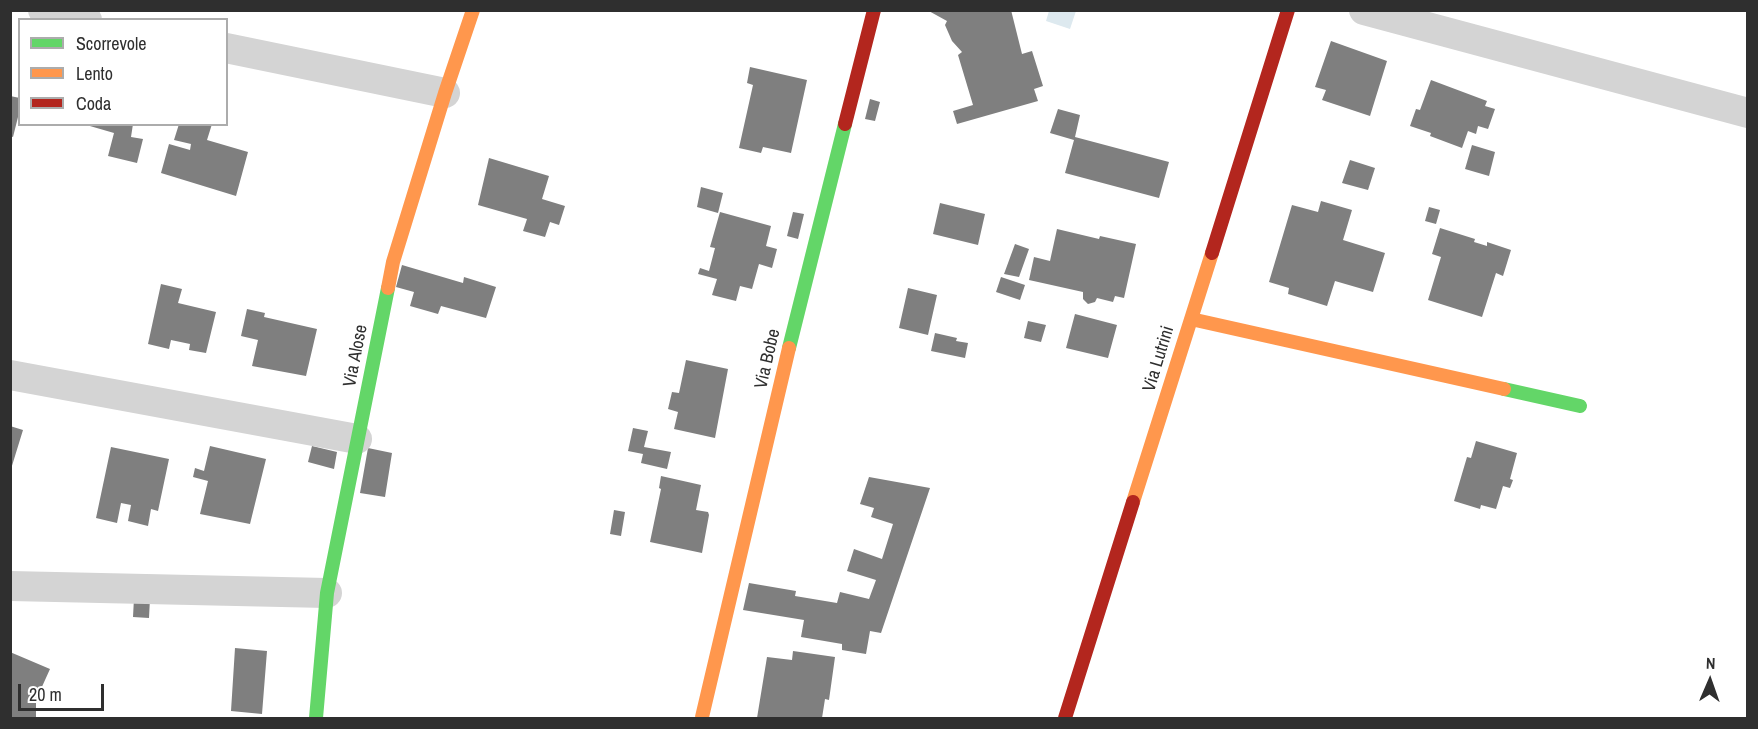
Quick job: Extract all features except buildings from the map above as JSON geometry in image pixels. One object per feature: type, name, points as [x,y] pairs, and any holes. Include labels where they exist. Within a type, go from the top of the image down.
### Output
[{"type":"street","points":[[43,10],[78,18]]},
{"type":"street","name":"Via Alose","points":[[316,718],[327,593],[393,262],[473,10]]},
{"type":"street","name":"Via Bobe","points":[[702,717],[804,286],[874,10]]},
{"type":"street","name":"Via Lutrini","points":[[1065,718],[1288,10]]},
{"type":"street","points":[[1364,10],[1748,113]]},
{"type":"street","points":[[228,48],[445,93]]},
{"type":"street","points":[[1191,319],[1580,406]]},
{"type":"street","points":[[10,375],[357,440]]},
{"type":"street","points":[[10,586],[327,593]]},
{"type":"shaded area","points":[[1049,11],[1076,11],[1070,29],[1046,21]]},
{"type":"traffic: fast","points":[[789,348],[845,124]]},
{"type":"traffic: fast","points":[[316,718],[327,593],[388,288]]},
{"type":"traffic: fast","points":[[1504,389],[1580,406]]},
{"type":"traffic: slow","points":[[388,288],[393,262],[473,10]]},
{"type":"traffic: slow","points":[[1133,502],[1212,253]]},
{"type":"traffic: slow","points":[[1191,319],[1504,389]]},
{"type":"traffic: slow","points":[[702,717],[789,348]]},
{"type":"traffic: jam","points":[[845,124],[874,10]]},
{"type":"traffic: jam","points":[[1212,253],[1288,10]]},
{"type":"traffic: jam","points":[[1065,718],[1133,502]]}]
